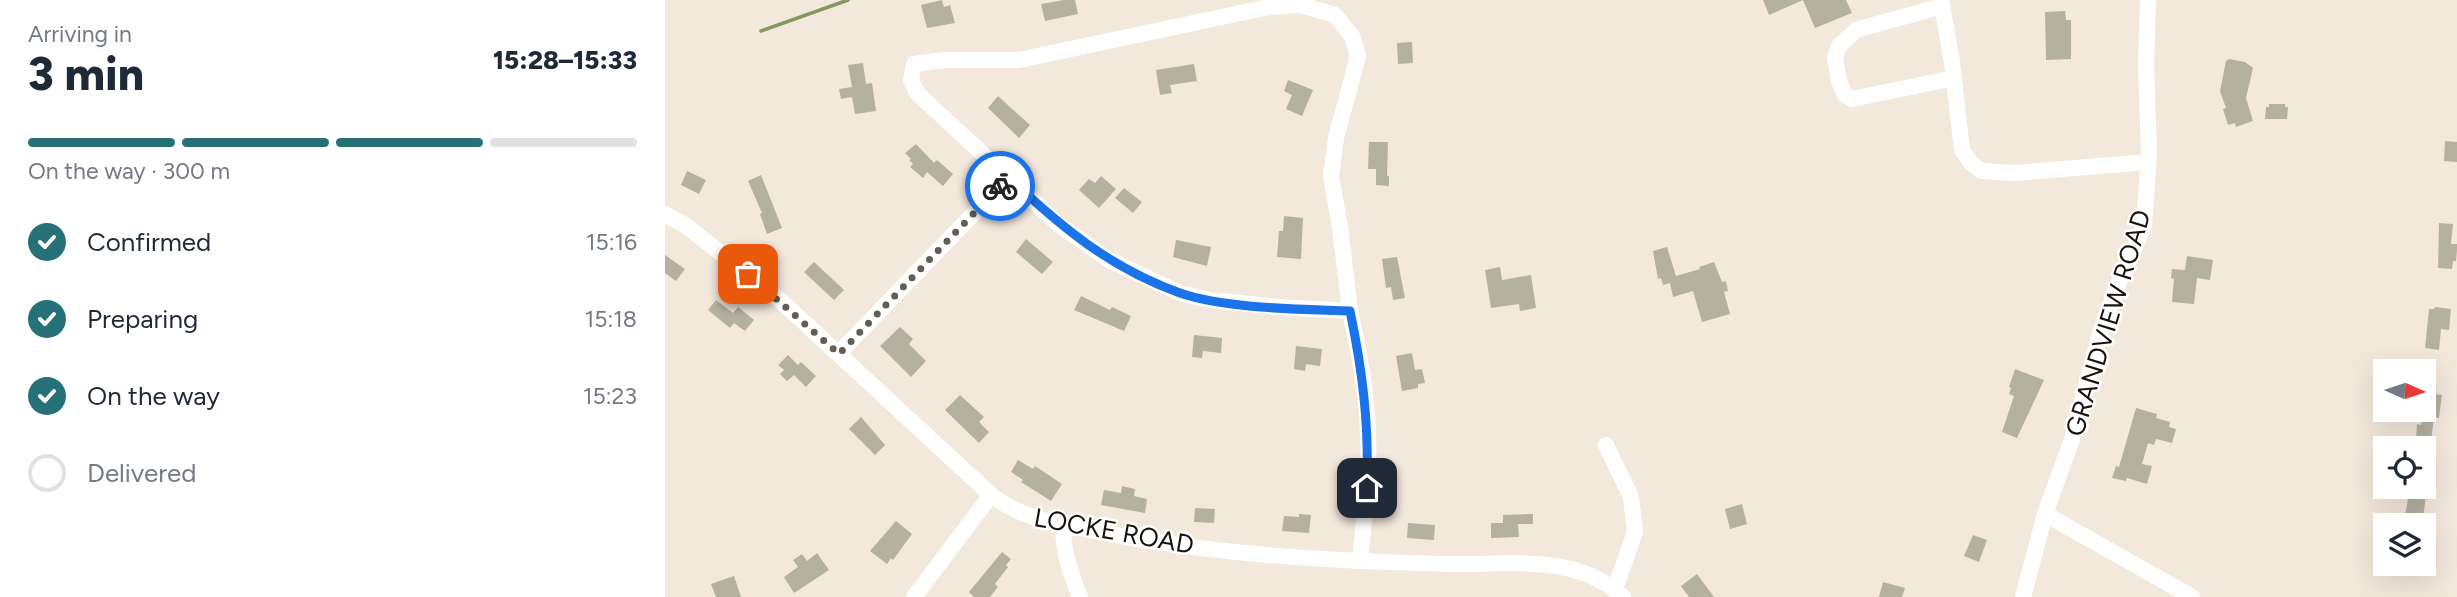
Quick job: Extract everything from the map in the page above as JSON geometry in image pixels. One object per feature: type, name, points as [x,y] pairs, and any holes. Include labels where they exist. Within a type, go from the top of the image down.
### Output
[{"type":"street","name":"GRANDVIEW ROAD","points":[[2023,597],[2045,514],[2072,439],[2100,334],[2116,289],[2144,226],[2148,162],[2148,0]]},
{"type":"street","points":[[1954,78],[1851,99],[1845,95],[1839,81],[1835,58],[1839,46],[1856,30],[1941,3],[1954,78],[1962,150],[1971,163],[1982,171],[2014,173],[2148,162]]},
{"type":"street","points":[[1350,311],[1210,300],[1180,293],[1109,260],[1058,224],[917,93],[911,80],[914,64],[944,60],[1019,60],[1269,7],[1301,5],[1335,15],[1352,36],[1358,56],[1336,138],[1331,176],[1350,311],[1362,367],[1368,435],[1367,488],[1360,560]]},
{"type":"street","points":[[839,354],[1008,177]]},
{"type":"street","name":"LOCKE ROAD","points":[[665,214],[685,225],[733,261],[839,354],[991,495],[1015,511],[1063,525],[1153,543],[1360,560],[1451,564],[1538,563],[1591,574],[1619,593]]},
{"type":"street","points":[[1606,444],[1631,497],[1635,532],[1619,593]]},
{"type":"street","points":[[914,597],[991,495]]},
{"type":"street","points":[[2045,514],[2192,597]]},
{"type":"street","points":[[1063,525],[1067,565],[1080,597]]},
{"type":"building","points":[[942,0],[944,7],[950,5],[955,23],[927,28],[921,5]]},
{"type":"building","points":[[1075,0],[1078,14],[1045,21],[1041,4]]},
{"type":"building","points":[[1763,0],[1803,0],[1769,15]]},
{"type":"building","points":[[1803,0],[1846,0],[1852,13],[1815,28]]},
{"type":"building","points":[[2065,11],[2066,20],[2071,20],[2071,59],[2046,60],[2045,12]]},
{"type":"building","points":[[1412,42],[1413,63],[1398,64],[1397,43]]},
{"type":"building","points":[[2229,59],[2245,62],[2253,68],[2246,98],[2253,121],[2236,127],[2235,123],[2228,125],[2220,91],[2226,61]]},
{"type":"building","points":[[863,63],[866,84],[872,83],[876,111],[855,114],[852,97],[841,99],[839,89],[852,87],[848,65]]},
{"type":"building","points":[[1194,64],[1197,81],[1170,85],[1172,93],[1160,95],[1156,70]]},
{"type":"building","points":[[1288,80],[1313,90],[1302,116],[1286,109],[1292,95],[1284,91]]},
{"type":"building","points":[[998,96],[1030,125],[1019,138],[988,108]]},
{"type":"building","points":[[2269,104],[2285,104],[2285,107],[2288,107],[2287,119],[2265,119],[2266,107],[2269,107]]},
{"type":"building","points":[[2445,141],[2457,142],[2457,162],[2444,161]]},
{"type":"building","points":[[1369,142],[1388,142],[1389,186],[1376,185],[1376,169],[1368,169]]},
{"type":"building","points":[[916,144],[934,163],[937,160],[953,174],[943,186],[927,172],[923,178],[910,167],[913,164],[905,153]]},
{"type":"building","points":[[687,171],[706,180],[699,194],[681,185]]},
{"type":"building","points":[[761,175],[782,228],[767,234],[760,214],[762,213],[748,181]]},
{"type":"building","points":[[1101,176],[1116,189],[1099,208],[1079,190],[1089,179],[1095,183]]},
{"type":"building","points":[[1124,188],[1142,202],[1133,213],[1115,198]]},
{"type":"building","points":[[1284,216],[1303,218],[1301,259],[1277,257],[1279,231],[1283,231]]},
{"type":"building","points":[[2439,223],[2453,224],[2451,244],[2457,244],[2457,250],[2452,269],[2438,268]]},
{"type":"building","points":[[1026,239],[1053,262],[1042,274],[1016,252]]},
{"type":"building","points":[[1176,240],[1211,247],[1207,266],[1173,257]]},
{"type":"building","points":[[1667,247],[1676,276],[1714,262],[1722,282],[1726,281],[1728,291],[1724,292],[1730,314],[1702,322],[1693,291],[1673,297],[1670,283],[1663,285],[1661,278],[1658,279],[1653,251]]},
{"type":"building","points":[[665,255],[685,269],[676,281],[665,273]]},
{"type":"building","points":[[2187,256],[2213,260],[2210,280],[2197,278],[2194,304],[2172,302],[2172,269],[2185,270]]},
{"type":"building","points":[[1397,257],[1405,298],[1393,300],[1391,287],[1386,288],[1382,259]]},
{"type":"building","points":[[814,262],[844,290],[834,300],[804,272]]},
{"type":"building","points":[[1500,267],[1502,280],[1531,275],[1536,308],[1520,311],[1519,304],[1491,308],[1485,270]]},
{"type":"building","points":[[1081,296],[1110,310],[1112,307],[1131,316],[1124,331],[1074,310]]},
{"type":"building","points":[[716,300],[733,313],[738,307],[754,320],[745,331],[734,323],[730,328],[708,310]]},
{"type":"building","points":[[2429,309],[2451,309],[2449,330],[2441,329],[2439,350],[2425,348]]},
{"type":"building","points":[[900,327],[913,339],[909,344],[926,361],[911,377],[880,346]]},
{"type":"building","points":[[1194,335],[1222,338],[1221,353],[1203,351],[1202,358],[1192,357]]},
{"type":"building","points":[[1296,346],[1322,349],[1320,366],[1306,364],[1305,371],[1294,369]]},
{"type":"building","points":[[1412,353],[1415,370],[1422,369],[1425,383],[1418,384],[1418,388],[1402,391],[1396,356]]},
{"type":"building","points":[[788,355],[798,365],[801,362],[816,376],[806,387],[794,375],[787,381],[780,374],[784,370],[778,365]]},
{"type":"building","points":[[2015,369],[2044,380],[2017,438],[2002,432],[2014,396],[2009,394],[2009,387]]},
{"type":"building","points":[[2436,394],[2442,395],[2439,418],[2436,417]]},
{"type":"building","points":[[960,395],[984,417],[979,422],[989,432],[979,443],[945,410]]},
{"type":"building","points":[[2136,408],[2157,414],[2156,418],[2170,422],[2169,427],[2176,429],[2172,443],[2156,439],[2154,445],[2148,443],[2142,464],[2152,466],[2147,484],[2127,478],[2126,481],[2112,478],[2116,466],[2119,467]]},
{"type":"building","points":[[861,417],[885,445],[875,455],[849,429]]},
{"type":"building","points":[[2421,422],[2433,422],[2432,436],[2416,436],[2417,424],[2421,425]]},
{"type":"building","points":[[1018,460],[1033,469],[1035,466],[1062,484],[1051,501],[1021,482],[1023,480],[1011,472]]},
{"type":"building","points":[[1122,486],[1135,489],[1134,496],[1147,499],[1145,513],[1101,505],[1104,490],[1121,493]]},
{"type":"building","points":[[2408,499],[2425,499],[2424,513],[2406,513]]},
{"type":"building","points":[[1742,504],[1747,524],[1730,529],[1725,509]]},
{"type":"building","points":[[1195,508],[1215,509],[1214,523],[1194,522]]},
{"type":"building","points":[[1299,514],[1311,515],[1309,533],[1282,531],[1284,516],[1299,517]]},
{"type":"building","points":[[1533,514],[1533,524],[1518,524],[1519,537],[1491,538],[1491,523],[1503,523],[1503,515]]},
{"type":"building","points":[[896,521],[912,534],[887,564],[870,551]]},
{"type":"building","points":[[1408,523],[1435,525],[1434,540],[1407,538]]},
{"type":"building","points":[[1973,535],[1987,540],[1979,562],[1964,556]]},
{"type":"building","points":[[1002,552],[1011,559],[995,584],[998,587],[990,597],[974,597],[969,592]]},
{"type":"building","points":[[817,553],[829,570],[794,593],[784,577],[798,567],[793,560],[802,554],[807,561]]},
{"type":"building","points":[[1697,574],[1714,597],[1689,597],[1681,586]]},
{"type":"building","points":[[734,576],[741,597],[716,597],[711,584]]},
{"type":"building","points":[[1883,582],[1905,588],[1902,597],[1879,597]]},
{"type":"waterway","points":[[761,31],[848,0]]},
{"type":"way so far","points":[[748,274],[839,354],[1000,186]]},
{"type":"route","points":[[1000,186],[1008,177],[1058,224],[1109,260],[1180,293],[1210,300],[1350,311],[1362,367],[1368,435],[1367,488]]}]
